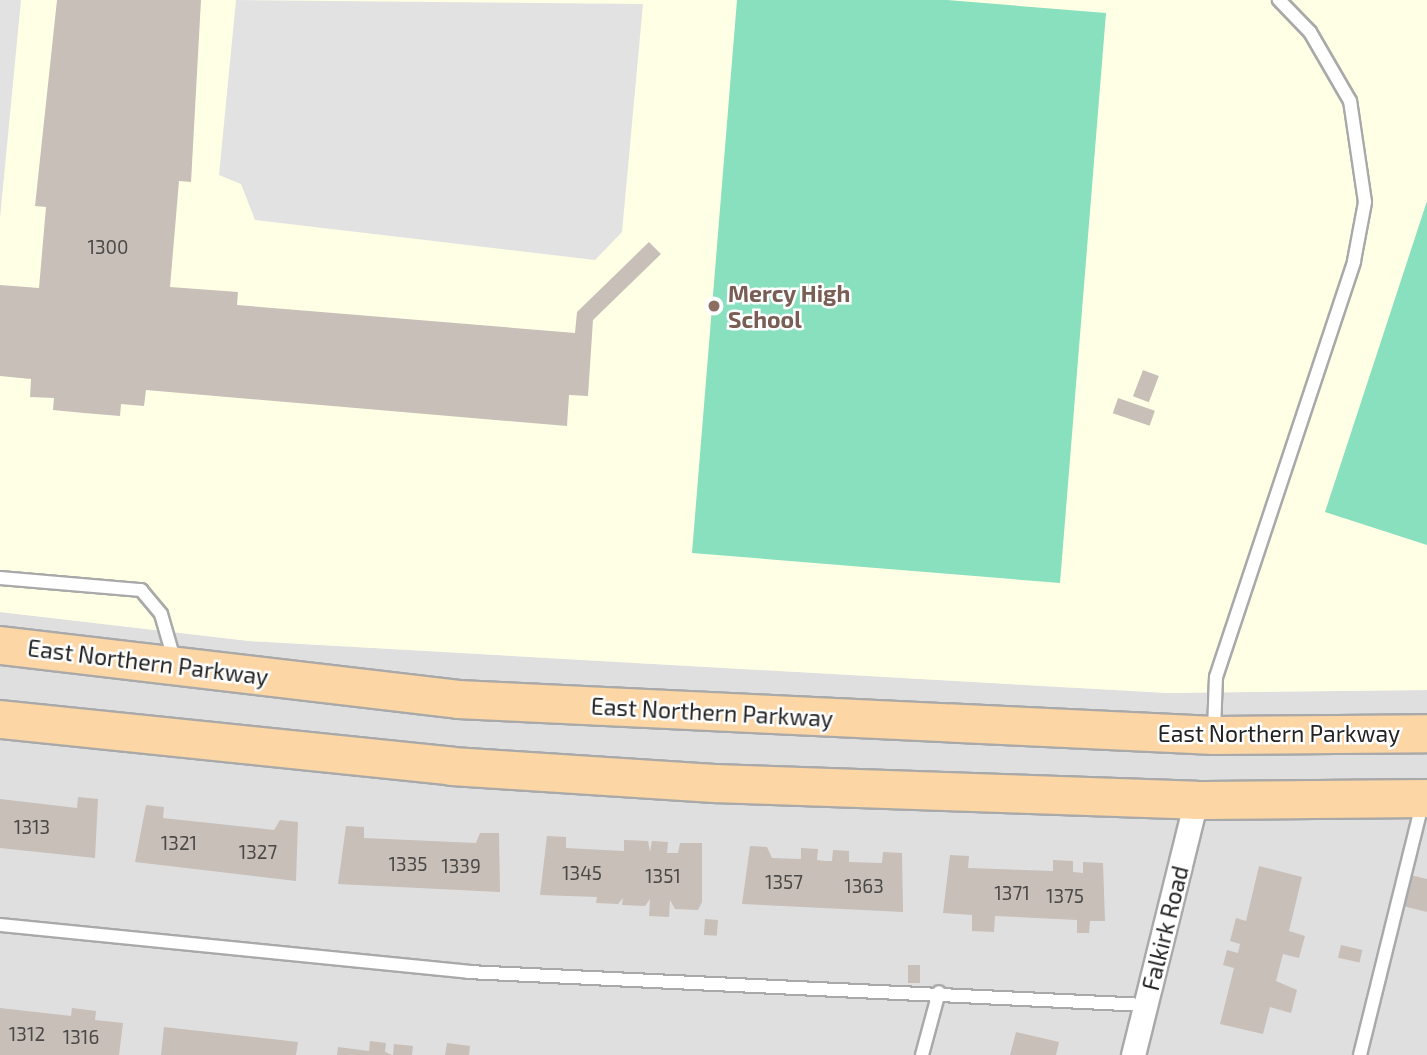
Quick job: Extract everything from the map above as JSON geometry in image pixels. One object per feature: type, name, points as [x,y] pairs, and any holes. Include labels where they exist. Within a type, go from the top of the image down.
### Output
[{"type":"main road","name":"East Northern Parkway","points":[[0,645],[458,699],[1214,735],[1427,733]]},
{"type":"main road","points":[[0,719],[465,767],[714,783],[1196,800],[1425,798]]},
{"type":"street","name":"Falkirk Road","points":[[1133,1055],[1196,800]]},
{"type":"lane","points":[[1214,735],[1216,677],[1354,261],[1365,202],[1350,101],[1310,32],[1279,0]]},
{"type":"lane","points":[[0,578],[141,590],[161,614],[177,665]]},
{"type":"lane","points":[[1360,1055],[1425,798]]},
{"type":"lane","points":[[0,925],[468,972],[939,992],[1145,1005]]},
{"type":"lane","points":[[922,1055],[939,992]]},
{"type":"shaded area","name":"Mercy High School","points":[[0,0],[1427,0],[1427,690],[1168,693],[249,641],[0,612]]},
{"type":"shaded area","points":[[0,0],[21,0],[0,218]]},
{"type":"shaded area","points":[[236,0],[643,4],[622,232],[595,260],[255,220],[241,184],[219,175]]},
{"type":"shaded area","points":[[0,612],[249,641],[1168,693],[1427,690],[1427,1055],[0,1055]]},
{"type":"green space","points":[[737,0],[947,0],[1106,13],[1060,583],[692,553]]},
{"type":"green space","points":[[1427,201],[1427,545],[1325,512]]},
{"type":"building","points":[[57,0],[201,0],[191,182],[179,181],[170,287],[238,292],[237,305],[575,333],[577,312],[649,242],[661,254],[593,320],[588,396],[569,395],[567,426],[146,390],[144,406],[121,404],[120,416],[84,413],[53,410],[54,398],[30,397],[31,379],[0,376],[0,285],[39,288],[46,207],[35,206]]},
{"type":"building","points":[[1143,370],[1159,376],[1149,402],[1133,396]]},
{"type":"building","points":[[1118,398],[1155,411],[1150,426],[1113,413]]},
{"type":"building","points":[[78,797],[98,799],[95,858],[0,848],[0,799],[77,808]]},
{"type":"building","points":[[146,805],[164,807],[163,818],[274,830],[280,820],[298,822],[296,881],[135,862]]},
{"type":"building","points":[[346,826],[364,827],[364,838],[476,843],[480,833],[499,833],[500,892],[338,884]]},
{"type":"building","points":[[547,836],[566,837],[566,848],[624,851],[624,840],[648,841],[650,852],[652,841],[668,842],[667,853],[678,853],[680,843],[702,843],[702,902],[698,910],[675,909],[670,900],[669,917],[649,916],[650,899],[645,906],[622,905],[623,898],[618,904],[596,903],[597,897],[540,895]]},
{"type":"building","points":[[750,846],[767,847],[772,858],[801,859],[801,848],[818,849],[817,860],[825,861],[832,861],[833,850],[849,851],[849,862],[882,863],[883,852],[902,853],[903,912],[742,904]]},
{"type":"building","points":[[950,855],[969,856],[968,868],[1053,871],[1053,860],[1073,861],[1073,872],[1083,873],[1083,862],[1103,863],[1105,921],[1090,921],[1089,933],[1077,933],[1077,920],[995,916],[994,932],[972,931],[972,915],[943,913]]},
{"type":"building","points":[[1259,866],[1302,877],[1289,931],[1305,936],[1299,958],[1283,954],[1276,981],[1297,990],[1291,1013],[1270,1007],[1263,1034],[1220,1024],[1234,968],[1223,965],[1227,950],[1238,953],[1240,944],[1230,941],[1236,918],[1246,921]]},
{"type":"building","points":[[1410,875],[1427,879],[1427,912],[1403,906]]},
{"type":"building","points":[[705,919],[718,920],[717,936],[704,935]]},
{"type":"building","points":[[1341,945],[1362,950],[1360,963],[1338,958]]},
{"type":"building","points":[[908,965],[920,965],[920,983],[908,983]]},
{"type":"building","points":[[0,1008],[71,1016],[72,1008],[96,1011],[95,1020],[123,1023],[119,1055],[0,1055]]},
{"type":"building","points":[[164,1027],[298,1042],[296,1055],[161,1055]]},
{"type":"building","points":[[1016,1032],[1059,1042],[1056,1055],[1010,1055]]},
{"type":"building","points":[[370,1041],[386,1043],[385,1052],[392,1055],[337,1055],[338,1047],[369,1051]]},
{"type":"building","points":[[447,1043],[470,1046],[469,1055],[445,1055]]},
{"type":"building","points":[[394,1044],[413,1046],[412,1055],[393,1055]]},
{"type":"place","name":"Mercy High School","points":[[714,306]]}]
